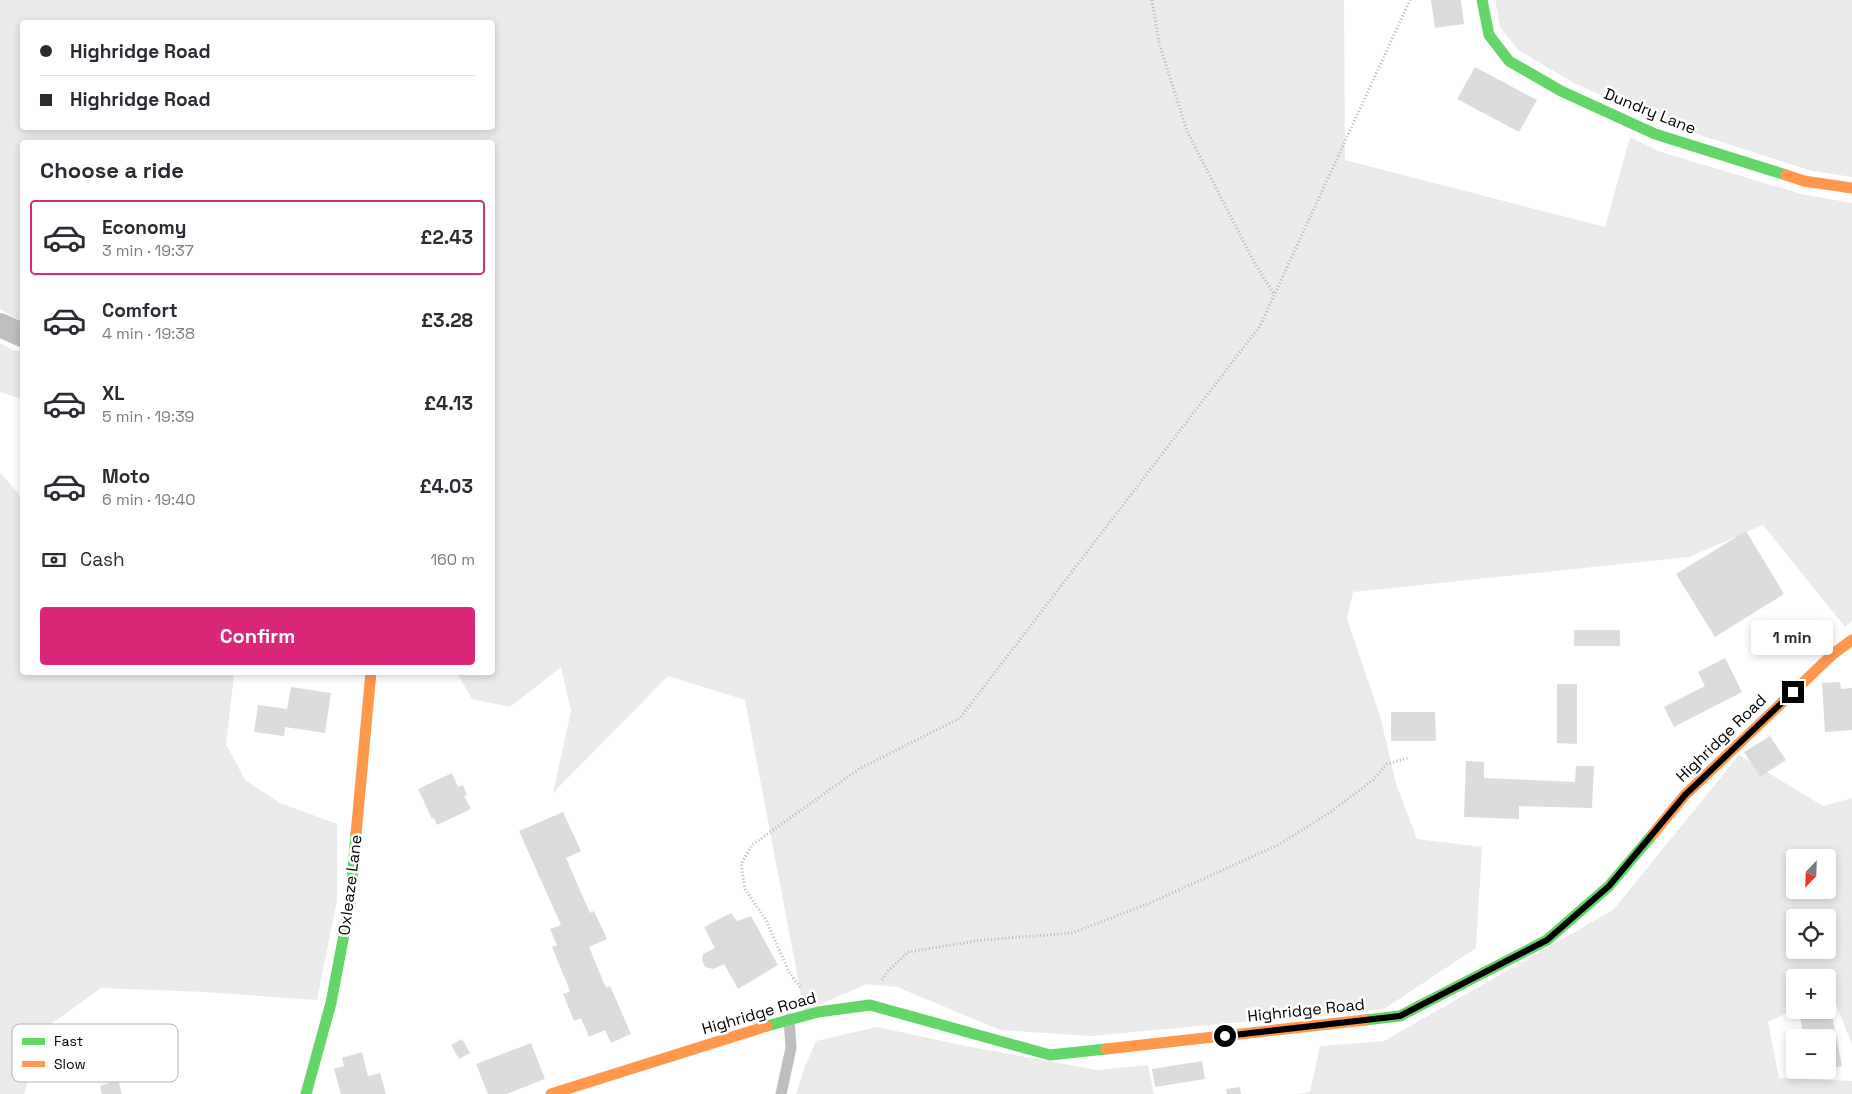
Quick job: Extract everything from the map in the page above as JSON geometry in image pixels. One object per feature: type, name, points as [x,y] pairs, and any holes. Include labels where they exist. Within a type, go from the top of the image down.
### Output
[{"type":"street","name":"Dundry Lane","points":[[1482,0],[1489,35],[1509,61],[1561,91],[1655,134],[1804,181],[1852,188]]},
{"type":"street","points":[[0,325],[20,334]]},
{"type":"street","name":"Highridge Road","points":[[551,1094],[789,1019],[818,1012],[870,1005],[1050,1055],[1400,1016],[1547,940],[1609,886],[1685,795],[1833,654],[1852,640]]},
{"type":"street","name":"Oxleaze Lane","points":[[306,1094],[331,1003],[350,903],[371,675]]},
{"type":"lane","points":[[781,1094],[791,1048],[789,1019]]},
{"type":"path","points":[[1152,0],[1159,43],[1188,131],[1255,264],[1274,294]]},
{"type":"path","points":[[818,1012],[789,972],[766,920],[745,889],[741,864],[752,845],[859,769],[960,718],[1260,326],[1410,0]]},
{"type":"path","points":[[870,1005],[887,972],[908,952],[982,940],[1072,933],[1132,910],[1278,845],[1329,813],[1373,780],[1387,764],[1408,758]]},
{"type":"shaded area","points":[[0,0],[1344,0],[1345,160],[1605,227],[1630,137],[1661,152],[1801,194],[1852,203],[1852,621],[1845,627],[1763,525],[1689,557],[1353,592],[1347,619],[1381,719],[1396,784],[1417,839],[1482,847],[1476,948],[1384,1009],[1091,1036],[1000,1030],[897,987],[867,984],[804,1011],[745,700],[668,676],[553,793],[571,711],[561,667],[510,707],[472,699],[458,675],[495,675],[495,140],[20,140],[20,321],[0,309]]},
{"type":"shaded area","points":[[1495,0],[1852,0],[1852,177],[1812,171],[1675,127],[1574,83],[1518,50],[1500,27]]},
{"type":"shaded area","points":[[0,343],[20,352],[20,398],[0,392]]},
{"type":"shaded area","points":[[0,472],[20,496],[20,675],[233,675],[226,744],[245,780],[280,803],[337,824],[337,900],[317,1000],[205,992],[101,988],[51,1024],[12,1024],[12,1082],[28,1082],[24,1094],[0,1094]]},
{"type":"shaded area","points":[[1739,755],[1823,806],[1852,798],[1852,1045],[1836,1003],[1836,969],[1786,969],[1786,1013],[1768,1022],[1779,1078],[1852,1081],[1852,1094],[1296,1094],[1310,1092],[1320,1046],[1384,1041],[1613,910]]},
{"type":"shaded area","points":[[877,1027],[966,1046],[1097,1070],[1148,1065],[1154,1094],[796,1094],[816,1041]]},
{"type":"building","points":[[1431,0],[1461,0],[1464,24],[1435,28]]},
{"type":"building","points":[[1475,67],[1537,100],[1519,132],[1457,99]]},
{"type":"building","points":[[1746,531],[1784,594],[1715,637],[1676,574]]},
{"type":"building","points":[[1574,630],[1620,630],[1620,646],[1574,646]]},
{"type":"building","points":[[1725,658],[1742,692],[1674,727],[1664,707],[1705,686],[1698,672]]},
{"type":"building","points":[[1840,682],[1841,689],[1852,688],[1852,730],[1825,732],[1822,683]]},
{"type":"building","points":[[1557,684],[1577,684],[1577,744],[1557,743]]},
{"type":"building","points":[[291,687],[331,693],[325,733],[285,727],[284,736],[254,732],[258,705],[287,709]]},
{"type":"building","points":[[1391,712],[1435,712],[1436,741],[1391,741]]},
{"type":"building","points":[[1770,736],[1786,760],[1760,777],[1744,752]]},
{"type":"building","points":[[1466,761],[1484,762],[1484,778],[1575,782],[1576,766],[1594,766],[1592,808],[1519,806],[1519,819],[1464,817]]},
{"type":"building","points":[[452,773],[458,787],[463,785],[467,795],[464,796],[471,809],[437,825],[434,818],[432,819],[418,789]]},
{"type":"building","points":[[563,812],[581,851],[566,858],[590,913],[594,911],[607,939],[589,947],[606,988],[610,986],[631,1034],[611,1043],[605,1030],[589,1037],[581,1018],[574,1021],[563,994],[570,991],[552,947],[557,945],[550,929],[561,925],[519,831]]},
{"type":"building","points":[[731,913],[737,921],[751,916],[778,965],[738,989],[724,964],[713,969],[705,967],[702,960],[703,954],[715,948],[704,927]]},
{"type":"building","points":[[1801,1019],[1833,1019],[1835,1029],[1802,1029]]},
{"type":"building","points":[[1836,1035],[1842,1066],[1836,1067]]},
{"type":"building","points":[[462,1039],[470,1053],[459,1059],[451,1045]]},
{"type":"building","points":[[531,1043],[545,1079],[507,1094],[488,1094],[476,1064]]},
{"type":"building","points":[[362,1052],[368,1076],[380,1073],[386,1094],[341,1094],[334,1069],[344,1066],[342,1058]]},
{"type":"building","points":[[1202,1061],[1205,1079],[1155,1087],[1152,1069]]},
{"type":"building","points":[[119,1082],[122,1094],[102,1094],[100,1086]]},
{"type":"building","points":[[1240,1087],[1241,1094],[1227,1094],[1226,1089]]},
{"type":"traffic: fast","points":[[1482,0],[1489,35],[1509,61],[1561,91],[1655,134],[1786,175]]},
{"type":"traffic: fast","points":[[306,1094],[331,1003],[350,903],[356,834]]},
{"type":"traffic: fast","points":[[1365,1020],[1400,1016],[1547,940],[1609,886],[1653,834]]},
{"type":"traffic: fast","points":[[767,1026],[818,1012],[870,1005],[1050,1055],[1106,1049]]},
{"type":"traffic: slow","points":[[1786,175],[1804,181],[1852,188]]},
{"type":"traffic: slow","points":[[1653,834],[1685,795],[1833,654],[1852,640]]},
{"type":"traffic: slow","points":[[356,834],[371,675]]},
{"type":"traffic: slow","points":[[1106,1049],[1365,1020]]},
{"type":"traffic: slow","points":[[551,1094],[767,1026]]},
{"type":"route","points":[[1225,1036],[1400,1016],[1547,940],[1609,886],[1685,795],[1793,692]]}]
